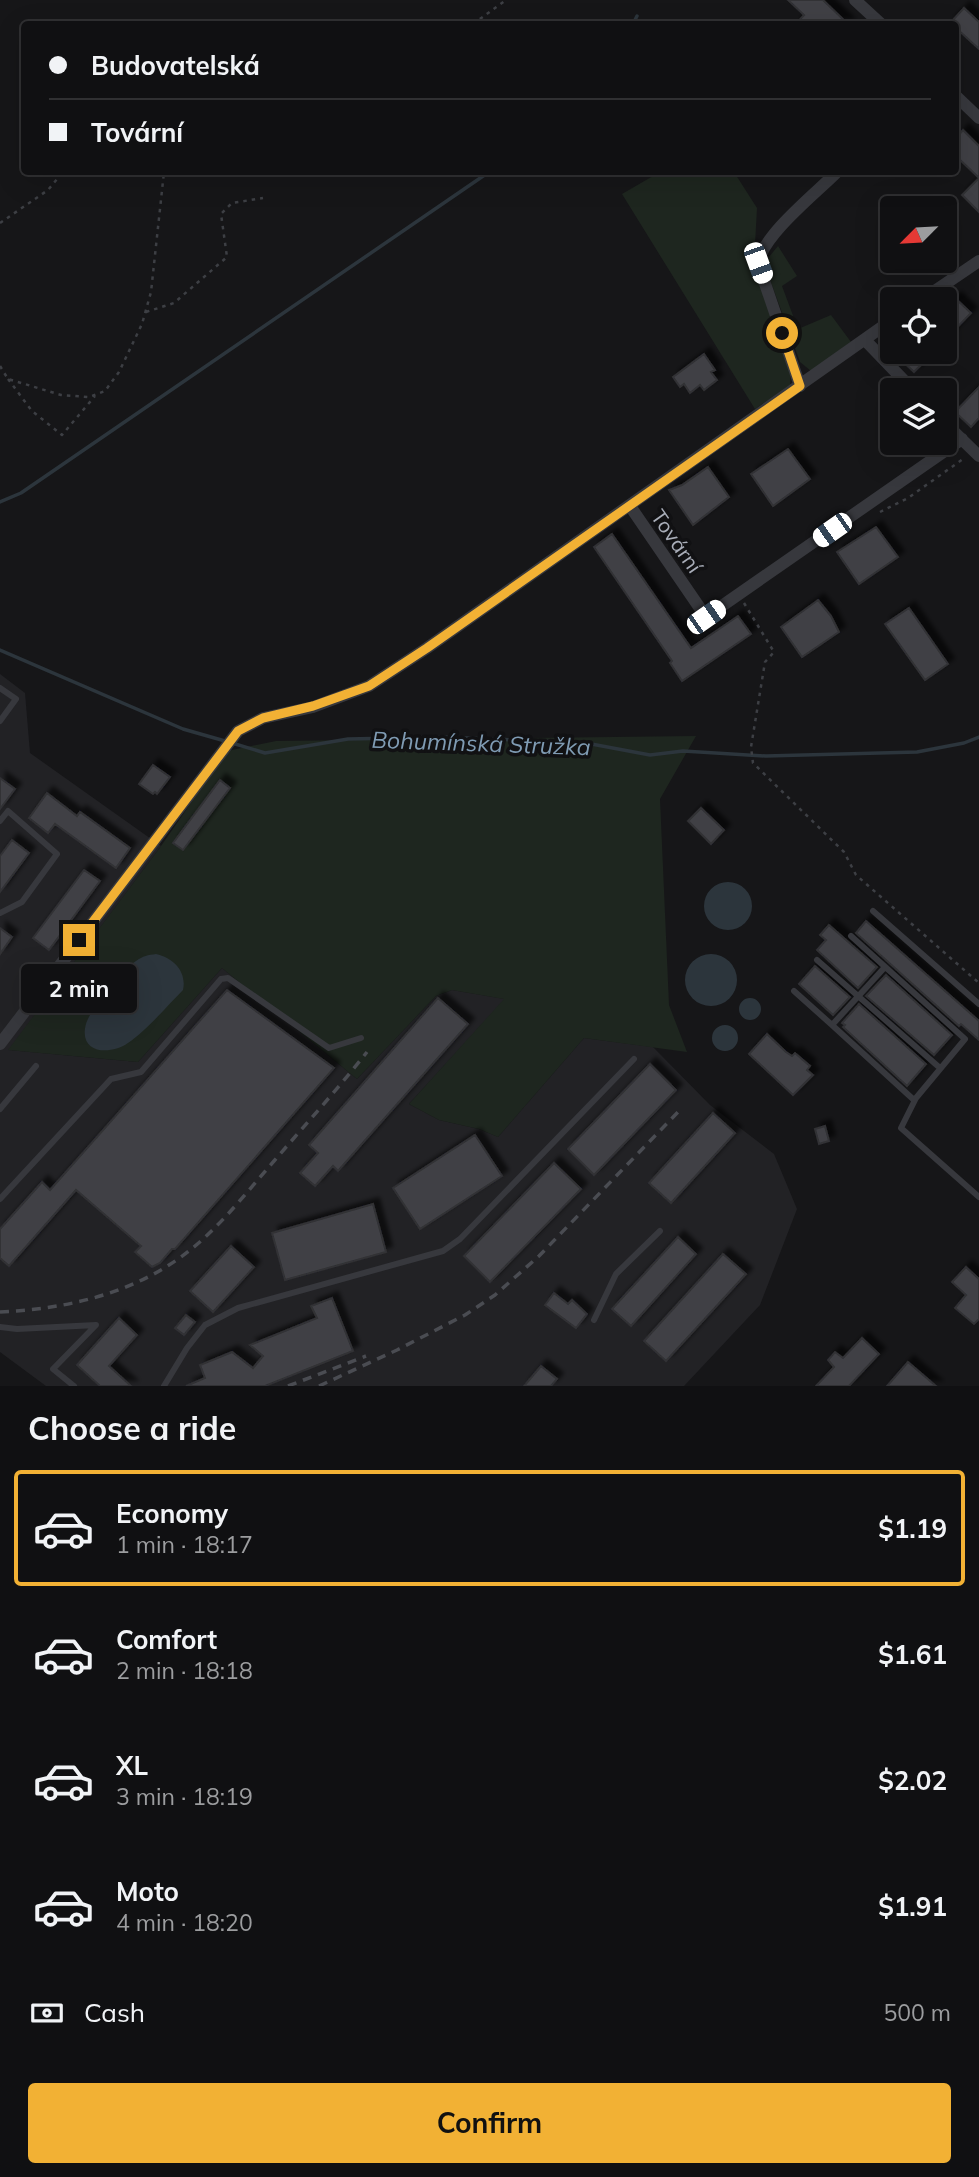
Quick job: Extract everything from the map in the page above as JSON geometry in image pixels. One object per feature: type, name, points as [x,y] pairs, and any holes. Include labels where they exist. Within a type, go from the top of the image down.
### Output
[{"type":"street","points":[[855,0],[878,21]]},
{"type":"street","points":[[959,99],[979,118]]},
{"type":"street","points":[[800,386],[758,263],[770,238],[834,175]]},
{"type":"street","points":[[941,287],[979,261]]},
{"type":"street","name":"Tovární","points":[[0,1044],[238,731],[263,718],[313,706],[369,686],[880,329]]},
{"type":"street","points":[[865,340],[901,378]]},
{"type":"street","points":[[957,434],[979,456]]},
{"type":"street","name":"Tovární","points":[[630,506],[706,617],[962,439]]},
{"type":"lane","points":[[0,688],[16,699],[0,721]]},
{"type":"lane","points":[[0,821],[8,811],[57,854],[22,902],[0,913]]},
{"type":"lane","points":[[873,911],[979,1004]]},
{"type":"lane","points":[[851,936],[965,1039],[914,1100],[901,1128],[979,1197]]},
{"type":"lane","points":[[817,960],[940,1069]]},
{"type":"lane","points":[[832,1026],[885,967]]},
{"type":"lane","points":[[0,1199],[111,1079],[141,1072],[221,979],[228,978],[329,1048],[360,1038]]},
{"type":"lane","points":[[794,991],[914,1100]]},
{"type":"lane","points":[[164,1386],[187,1348],[205,1325],[238,1308],[443,1251],[460,1239],[634,1059]]},
{"type":"lane","points":[[0,1108],[36,1066]]},
{"type":"lane","points":[[594,1320],[616,1274],[660,1231]]},
{"type":"lane","points":[[0,1327],[17,1329],[96,1325],[53,1369],[74,1386]]},
{"type":"path","points":[[477,21],[506,0]]},
{"type":"path","points":[[0,223],[48,190],[60,175]]},
{"type":"path","points":[[8,379],[61,395],[89,397],[105,391],[119,372],[146,312],[151,292],[164,175]]},
{"type":"path","points":[[146,312],[174,303],[227,257],[221,214],[233,203],[263,198]]},
{"type":"path","points":[[0,366],[32,411],[62,435],[96,394]]},
{"type":"path","points":[[739,595],[774,652],[765,662],[751,747],[754,763],[768,780],[844,852],[856,876],[979,983]]},
{"type":"shaded area","points":[[655,175],[736,175],[757,208],[754,263],[791,367],[790,385],[755,409],[622,194]]},
{"type":"shaded area","points":[[778,246],[797,276],[782,286],[798,329],[831,315],[851,342],[811,371],[800,362],[764,263]]},
{"type":"shaded area","points":[[0,674],[25,693],[30,753],[161,846],[9,1050],[138,1062],[222,968],[357,1079],[436,996],[452,990],[505,999],[409,1104],[439,1120],[479,1129],[498,1137],[584,1038],[653,1047],[710,1105],[774,1154],[797,1209],[760,1305],[684,1386],[46,1386],[0,1352]]},
{"type":"shaded area","points":[[696,736],[660,799],[669,1005],[687,1052],[584,1038],[498,1137],[479,1129],[439,1120],[409,1104],[504,999],[452,990],[436,996],[357,1079],[222,968],[138,1062],[8,1050],[161,846],[227,751],[276,741]]},
{"type":"shaded area","points":[[728,882],[745,889],[752,906],[745,923],[728,930],[711,923],[704,906],[711,889]]},
{"type":"shaded area","points":[[156,954],[174,962],[178,967],[183,977],[183,990],[128,1043],[112,1050],[91,1046],[85,1034],[86,1024],[100,1000],[131,965],[143,957]]},
{"type":"shaded area","points":[[711,954],[721,956],[729,962],[735,970],[735,990],[729,998],[721,1004],[711,1006],[701,1004],[693,998],[687,990],[685,980],[687,970],[693,962],[701,956]]},
{"type":"shaded area","points":[[750,998],[758,1001],[761,1009],[758,1017],[750,1020],[742,1017],[739,1009],[742,1001]]},
{"type":"shaded area","points":[[725,1025],[734,1029],[738,1038],[734,1047],[725,1051],[716,1047],[712,1038],[716,1029]]},
{"type":"building","points":[[788,0],[823,0],[845,21],[799,21],[804,15]]},
{"type":"building","points":[[964,8],[979,22],[979,49],[959,31],[959,21],[952,21]]},
{"type":"building","points":[[963,130],[979,146],[979,178],[959,159],[959,135]]},
{"type":"building","points":[[979,178],[979,212],[962,195]]},
{"type":"building","points":[[957,300],[971,313],[957,328]]},
{"type":"building","points":[[704,354],[715,370],[711,372],[717,380],[704,390],[700,385],[690,393],[684,384],[680,387],[673,377]]},
{"type":"building","points":[[905,364],[922,364],[914,372]]},
{"type":"building","points":[[979,387],[979,418],[971,427],[957,414],[957,410]]},
{"type":"building","points":[[788,449],[810,479],[773,506],[751,474]]},
{"type":"building","points":[[708,467],[729,497],[693,525],[669,490],[682,485]]},
{"type":"building","points":[[876,527],[898,557],[859,584],[837,552]]},
{"type":"building","points":[[612,534],[691,648],[738,616],[751,634],[682,681],[670,663],[672,661],[594,547]]},
{"type":"building","points":[[818,600],[839,632],[802,657],[781,627]]},
{"type":"building","points":[[909,608],[948,664],[925,680],[885,624]]},
{"type":"building","points":[[153,765],[170,777],[157,794],[139,784]]},
{"type":"building","points":[[0,778],[15,789],[0,809]]},
{"type":"building","points":[[220,780],[230,788],[183,850],[173,843]]},
{"type":"building","points":[[47,793],[77,816],[80,812],[130,848],[116,868],[55,824],[48,833],[29,818]]},
{"type":"building","points":[[701,808],[724,830],[711,844],[688,821]]},
{"type":"building","points":[[12,840],[29,853],[0,892],[0,856]]},
{"type":"building","points":[[84,870],[100,881],[49,950],[33,938]]},
{"type":"building","points":[[866,921],[979,1021],[979,1040],[961,1024],[959,1026],[856,933]]},
{"type":"building","points":[[829,925],[877,967],[858,988],[817,950],[826,940],[820,935]]},
{"type":"building","points":[[0,928],[12,937],[0,954]]},
{"type":"building","points":[[815,966],[850,997],[833,1015],[799,984]]},
{"type":"building","points":[[886,975],[952,1035],[934,1055],[866,996]]},
{"type":"building","points":[[227,990],[334,1068],[160,1263],[152,1267],[135,1252],[141,1246],[76,1190],[9,1266],[0,1258],[0,1229],[42,1182],[50,1190]]},
{"type":"building","points":[[438,998],[468,1024],[338,1171],[333,1166],[315,1186],[300,1173],[318,1153],[309,1145]]},
{"type":"building","points":[[859,1004],[926,1064],[907,1086],[843,1027],[845,1025],[842,1023]]},
{"type":"building","points":[[767,1034],[786,1052],[792,1056],[795,1053],[810,1066],[807,1070],[813,1075],[793,1095],[749,1054]]},
{"type":"building","points":[[650,1064],[676,1090],[594,1175],[568,1149]]},
{"type":"building","points":[[713,1113],[735,1133],[671,1203],[649,1183]]},
{"type":"building","points":[[825,1126],[829,1141],[819,1144],[815,1129]]},
{"type":"building","points":[[475,1135],[502,1176],[420,1229],[393,1188]]},
{"type":"building","points":[[554,1163],[581,1189],[490,1282],[464,1256]]},
{"type":"building","points":[[373,1204],[386,1252],[285,1280],[272,1233]]},
{"type":"building","points":[[678,1237],[696,1254],[631,1326],[612,1309]]},
{"type":"building","points":[[231,1246],[254,1267],[213,1312],[190,1291]]},
{"type":"building","points":[[723,1254],[746,1274],[666,1361],[644,1341]]},
{"type":"building","points":[[966,1267],[979,1279],[979,1319],[974,1324],[955,1308],[966,1295],[952,1282]]},
{"type":"building","points":[[554,1293],[568,1304],[572,1300],[587,1314],[576,1328],[545,1305]]},
{"type":"building","points":[[332,1298],[353,1351],[265,1386],[186,1386],[205,1378],[200,1365],[232,1352],[253,1368],[263,1356],[250,1345],[317,1318],[311,1306]]},
{"type":"building","points":[[186,1315],[195,1322],[184,1335],[175,1328]]},
{"type":"building","points":[[119,1318],[137,1335],[109,1366],[131,1386],[100,1386],[77,1365]]},
{"type":"building","points":[[862,1338],[879,1354],[849,1386],[816,1386],[834,1367],[828,1360],[835,1352],[843,1358]]},
{"type":"building","points":[[908,1362],[936,1386],[887,1386]]},
{"type":"building","points":[[541,1366],[557,1379],[551,1386],[524,1386]]},
{"type":"waterway","points":[[634,21],[637,16]]},
{"type":"waterway","points":[[0,502],[21,493],[485,175]]},
{"type":"waterway","name":"Bohumínská Stružka","points":[[0,650],[183,729],[225,741]]},
{"type":"waterway","name":"Bohumínská Stružka","points":[[232,743],[265,753],[348,739],[444,737],[586,743],[650,755],[683,751],[766,756],[917,752],[964,743],[979,737]]},
{"type":"railway","points":[[0,1312],[95,1298],[139,1281],[181,1257],[207,1236],[230,1212],[367,1052]]},
{"type":"railway","points":[[319,1386],[465,1315],[495,1295],[539,1256],[680,1110]]},
{"type":"railway","points":[[288,1386],[366,1356]]},
{"type":"route","points":[[79,940],[238,731],[263,718],[313,706],[369,686],[800,386],[782,333]]}]
